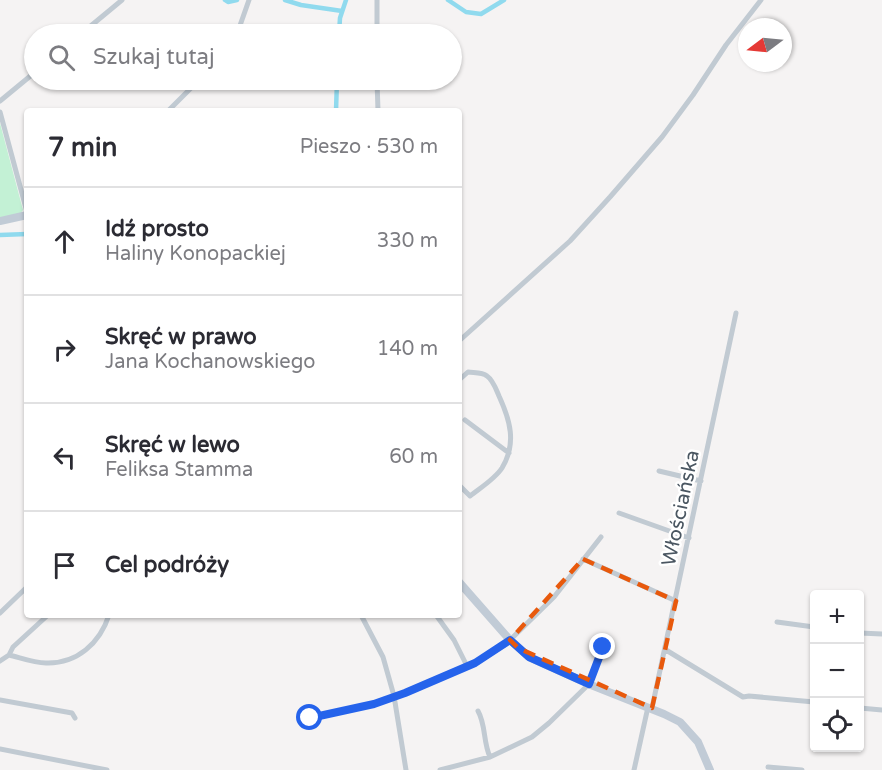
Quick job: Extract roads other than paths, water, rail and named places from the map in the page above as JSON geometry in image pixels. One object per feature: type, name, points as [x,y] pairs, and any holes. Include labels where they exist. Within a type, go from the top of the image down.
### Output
[{"type":"street","points":[[93,24],[122,0]]},
{"type":"street","points":[[241,24],[249,0]]},
{"type":"street","points":[[376,0],[377,24]]},
{"type":"street","points":[[462,338],[570,241],[663,137],[726,45],[761,0]]},
{"type":"street","points":[[0,101],[24,81]]},
{"type":"street","points":[[171,108],[190,90]]},
{"type":"street","points":[[377,90],[378,108]]},
{"type":"street","points":[[0,112],[24,202]]},
{"type":"street","points":[[0,221],[24,214]]},
{"type":"street","name":"Włościańska","points":[[634,770],[666,650],[736,313]]},
{"type":"street","points":[[462,377],[468,372],[487,376],[492,382],[511,427],[509,453],[501,470],[470,496],[462,488]]},
{"type":"street","points":[[465,420],[509,453]]},
{"type":"street","points":[[659,471],[701,481]]},
{"type":"street","points":[[619,513],[689,538]]},
{"type":"street","points":[[310,718],[374,704],[467,666],[510,640],[554,597],[601,537]]},
{"type":"street","points":[[583,559],[676,601]]},
{"type":"street","points":[[462,585],[510,640],[529,657],[589,684],[650,707],[672,717],[687,728],[698,742],[710,770]]},
{"type":"street","points":[[0,613],[24,589]]},
{"type":"street","points":[[0,661],[9,655],[14,647],[45,618]]},
{"type":"street","points":[[9,655],[46,663],[76,657],[98,639],[108,618]]},
{"type":"street","points":[[364,618],[383,657],[394,696],[406,770]]},
{"type":"street","points":[[438,618],[454,640],[467,666]]},
{"type":"street","points":[[777,622],[810,626]]},
{"type":"street","points":[[864,633],[882,634]]},
{"type":"street","points":[[440,770],[490,757],[532,737],[549,723],[589,684],[603,647],[594,643]]},
{"type":"street","points":[[666,650],[743,697],[810,702]]},
{"type":"street","points":[[0,700],[72,712],[75,718]]},
{"type":"street","points":[[864,708],[882,710]]},
{"type":"street","points":[[478,711],[483,718],[485,745],[490,757]]},
{"type":"street","points":[[0,748],[107,770]]},
{"type":"street","points":[[768,767],[802,770]]},
{"type":"waterway","points":[[225,0],[228,2],[237,0]]},
{"type":"waterway","points":[[285,0],[301,5],[342,11]]},
{"type":"waterway","points":[[340,24],[346,0]]},
{"type":"waterway","points":[[448,0],[466,12],[481,14],[504,0]]},
{"type":"waterway","points":[[336,108],[337,90]]},
{"type":"waterway","points":[[0,235],[24,234]]}]
